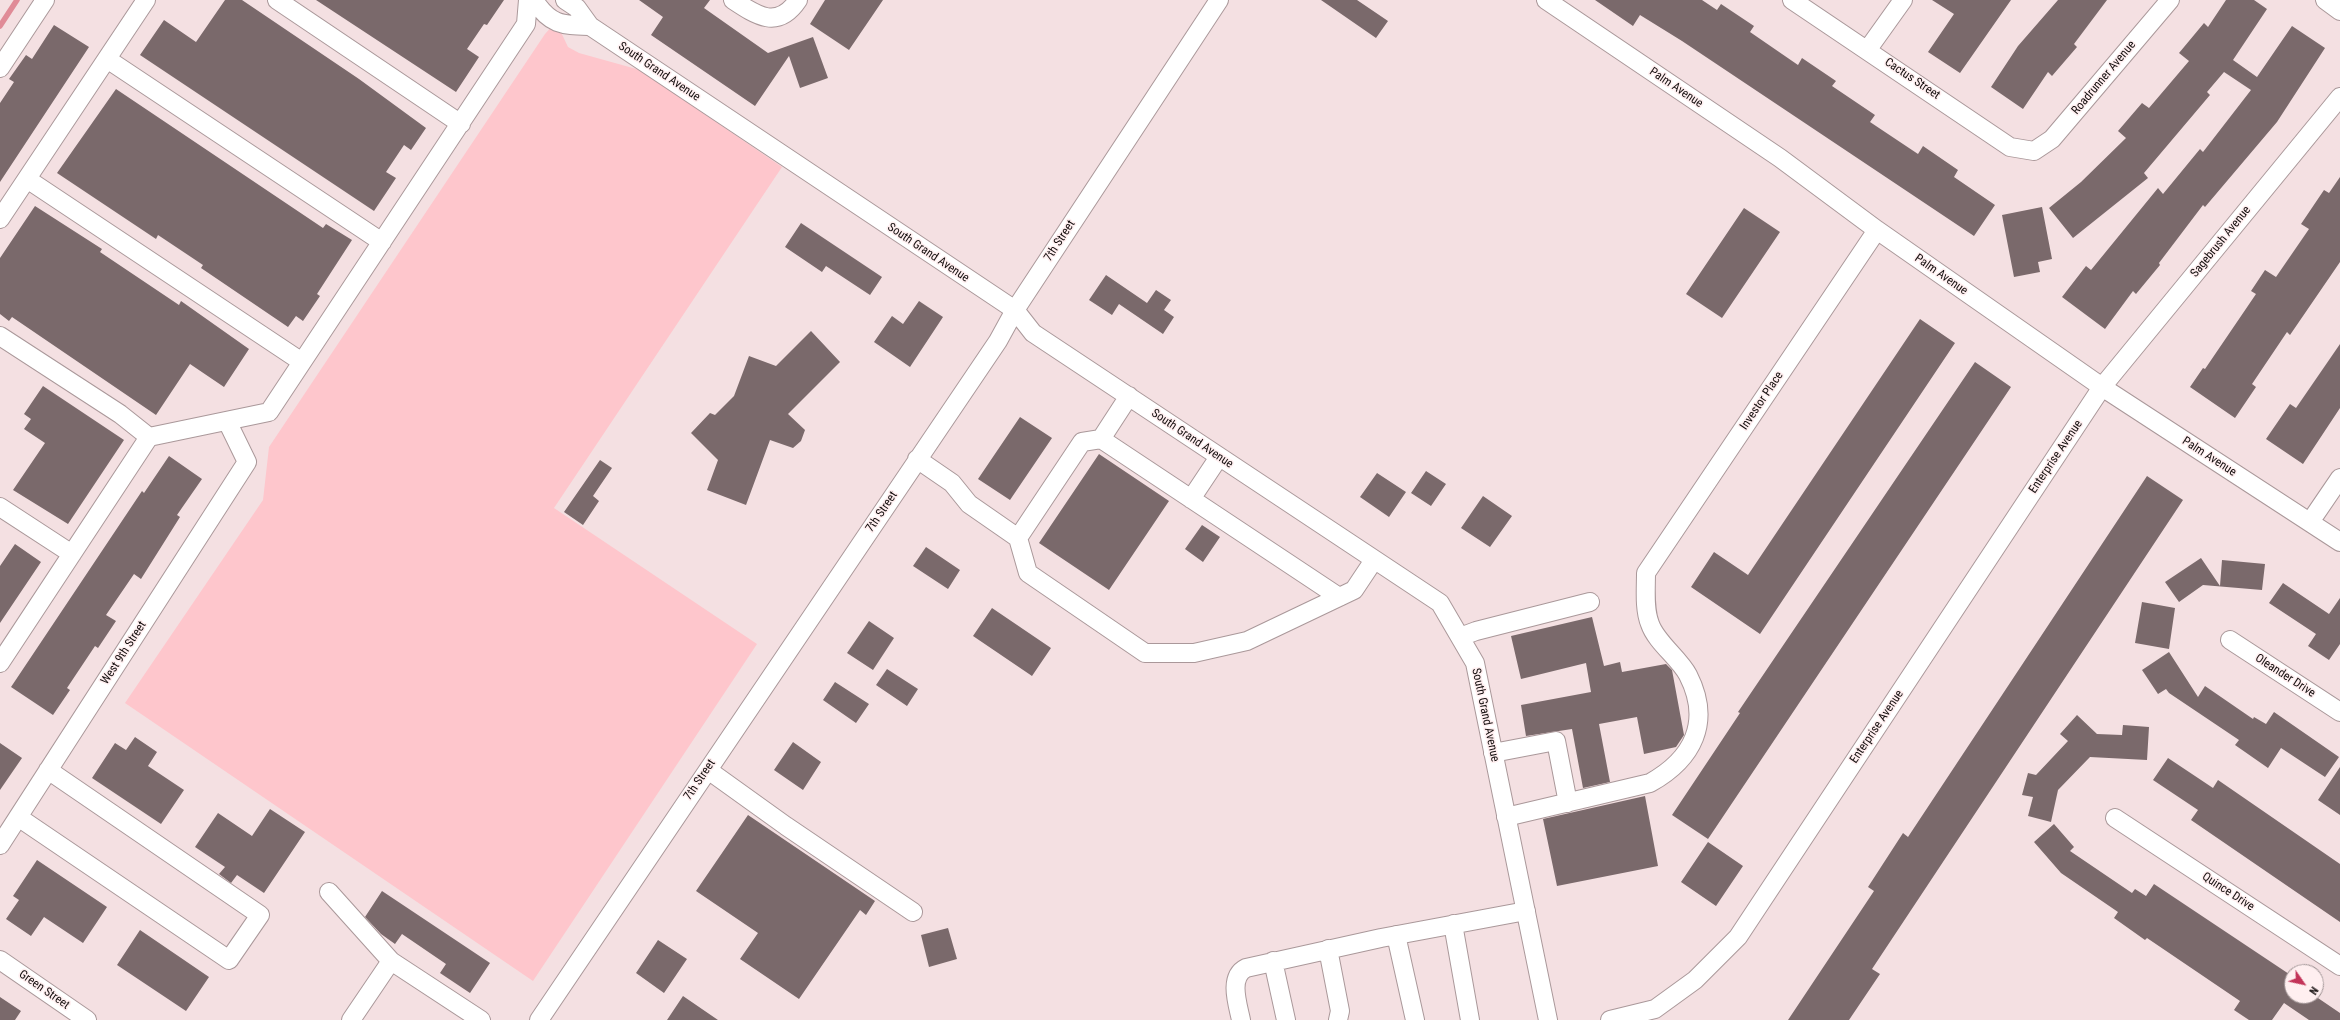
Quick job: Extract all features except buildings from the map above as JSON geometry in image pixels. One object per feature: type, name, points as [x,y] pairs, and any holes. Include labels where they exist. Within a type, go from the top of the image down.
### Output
[{"type":"street","points":[[0,68],[45,0]]},
{"type":"street","points":[[0,219],[146,0]]},
{"type":"street","points":[[277,0],[461,124]]},
{"type":"street","points":[[0,663],[149,437],[269,412],[526,24],[528,0]]},
{"type":"street","points":[[534,0],[543,14],[560,25],[590,26]]},
{"type":"street","points":[[565,0],[577,8],[590,26]]},
{"type":"street","points":[[733,0],[756,16],[774,18],[790,12],[798,0]]},
{"type":"street","name":"7th Street","points":[[539,1020],[998,341],[1015,310],[1219,0]]},
{"type":"street","name":"Palm Avenue","points":[[1546,0],[1780,158],[1877,230],[2102,387],[2340,542]]},
{"type":"street","name":"Cactus Street","points":[[1792,0],[2010,147],[2034,151]]},
{"type":"street","points":[[1868,50],[1903,0]]},
{"type":"street","name":"Roadrunner Avenue","points":[[2034,151],[2052,139],[2170,0]]},
{"type":"street","points":[[2325,0],[2340,10]]},
{"type":"street","name":"South Grand Avenue","points":[[590,26],[1015,310],[1033,332],[1440,603],[1475,663],[1548,1020]]},
{"type":"street","points":[[107,59],[382,242]]},
{"type":"street","name":"Sagebrush Avenue","points":[[2102,387],[2340,98]]},
{"type":"street","points":[[27,179],[302,362]]},
{"type":"street","name":"Investor Place","points":[[1568,803],[1650,783],[1666,775],[1685,758],[1698,732],[1699,710],[1688,675],[1650,625],[1647,610],[1646,573],[1877,230]]},
{"type":"street","points":[[0,336],[120,414],[149,437]]},
{"type":"street","name":"Enterprise Avenue","points":[[1610,1020],[1655,1009],[1695,980],[1738,937],[2102,387]]},
{"type":"street","points":[[1101,439],[1129,396]]},
{"type":"street","name":"West 9th Street","points":[[0,845],[247,462],[227,421]]},
{"type":"street","points":[[1018,538],[1082,442],[1101,439],[1339,597]]},
{"type":"street","points":[[1191,499],[1219,457]]},
{"type":"street","points":[[917,459],[952,483],[969,504],[1018,538],[1028,573],[1145,653],[1194,652],[1247,641],[1354,590],[1374,560]]},
{"type":"street","points":[[2310,522],[2340,478]]},
{"type":"street","points":[[0,507],[72,554]]},
{"type":"street","points":[[1460,638],[1476,631],[1590,602]]},
{"type":"street","name":"Oleander Drive","points":[[2230,640],[2340,712]]},
{"type":"street","points":[[1493,753],[1556,741],[1568,803],[1506,817]]},
{"type":"street","points":[[18,817],[229,960],[260,915],[48,770]]},
{"type":"street","points":[[708,770],[786,826],[913,912]]},
{"type":"street","name":"Quince Drive","points":[[2115,818],[2340,966]]},
{"type":"street","points":[[329,892],[392,961],[481,1020]]},
{"type":"street","points":[[1240,1020],[1235,987],[1239,974],[1246,968],[1396,935],[1526,911]]},
{"type":"street","points":[[1453,924],[1470,1020]]},
{"type":"street","points":[[1396,935],[1415,1020]]},
{"type":"street","points":[[1328,949],[1340,1011],[1338,1020]]},
{"type":"street","name":"Green Street","points":[[0,960],[64,1014],[87,1020]]},
{"type":"street","points":[[351,1020],[392,961]]},
{"type":"street","points":[[1273,961],[1286,1020]]},
{"type":"shaded area","points":[[554,24],[559,28],[568,47],[579,53],[640,70],[782,167],[554,508],[757,644],[533,981],[125,703],[263,500],[269,447],[545,34]]},
{"type":"waterway","points":[[0,26],[17,0]]}]
